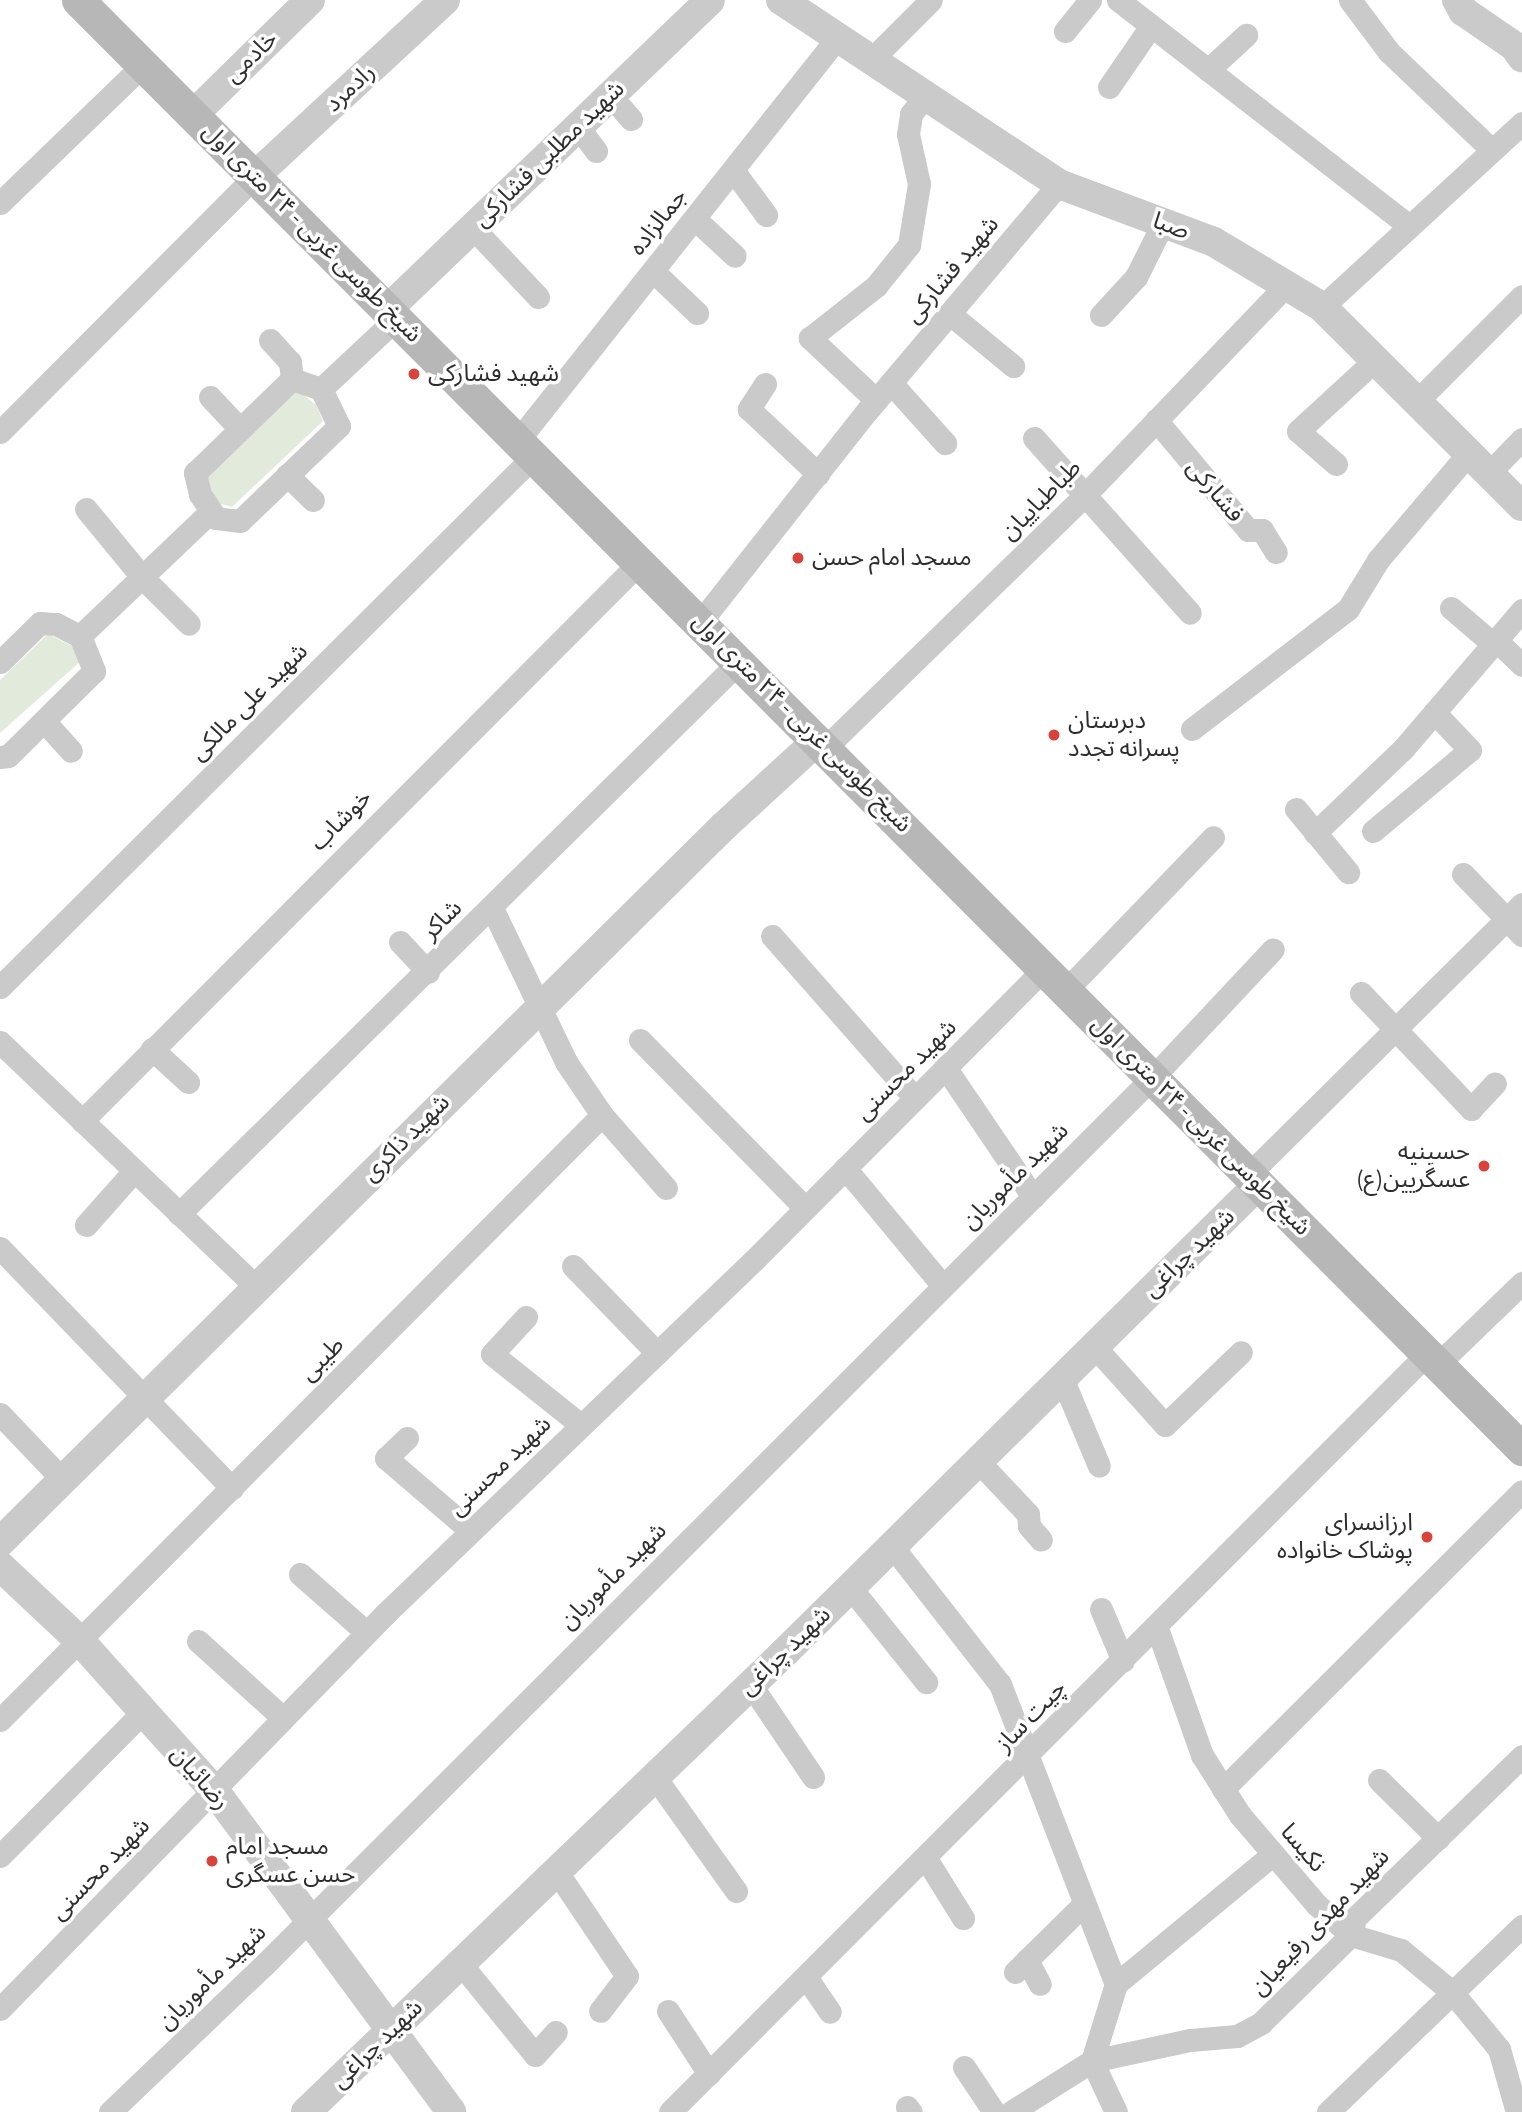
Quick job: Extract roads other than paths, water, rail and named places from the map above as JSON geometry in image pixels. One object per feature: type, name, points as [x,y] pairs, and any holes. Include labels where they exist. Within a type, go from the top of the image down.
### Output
[{"type":"main road","name":"شیخ طوسی غربی - ۲۴ متری اول","points":[[81,1],[642,561],[1522,1449]]},
{"type":"street","name":"خادمی","points":[[193,115],[310,0]]},
{"type":"street","name":"رادمرد","points":[[255,176],[444,0]]},
{"type":"street","name":"شهید مطلبی فشارکی","points":[[393,313],[473,228],[710,0]]},
{"type":"street","name":"صبا","points":[[781,0],[1059,184],[1214,242],[1322,307],[1415,403],[1522,506]]},
{"type":"street","points":[[872,60],[931,0]]},
{"type":"street","points":[[1066,31],[1090,0]]},
{"type":"street","points":[[1119,0],[1409,226]]},
{"type":"street","points":[[1350,0],[1390,52],[1491,149]]},
{"type":"street","points":[[1457,0],[1463,11],[1514,46],[1522,57]]},
{"type":"street","points":[[1110,87],[1151,26]]},
{"type":"street","points":[[1208,70],[1246,36]]},
{"type":"street","name":"جمالزاده","points":[[527,447],[653,271],[838,37]]},
{"type":"street","points":[[0,203],[143,65]]},
{"type":"street","points":[[610,95],[631,119]]},
{"type":"street","points":[[876,400],[810,338],[876,286],[909,245],[919,184],[908,134],[911,114],[926,95]]},
{"type":"street","points":[[1322,307],[1522,123]]},
{"type":"street","points":[[578,127],[596,151]]},
{"type":"street","points":[[733,170],[766,215]]},
{"type":"street","points":[[0,432],[255,176]]},
{"type":"street","name":"شهید فشارکی","points":[[701,621],[876,400],[1059,184]]},
{"type":"street","points":[[695,219],[735,256]]},
{"type":"street","points":[[1101,314],[1136,276],[1163,223]]},
{"type":"street","points":[[473,228],[538,297]]},
{"type":"street","points":[[653,271],[697,313]]},
{"type":"street","name":"طباطباییان","points":[[822,743],[1083,497],[1287,284]]},
{"type":"street","points":[[1415,403],[1522,296]]},
{"type":"street","points":[[321,389],[393,313]]},
{"type":"street","points":[[950,314],[1013,366]]},
{"type":"street","points":[[270,340],[290,362],[292,379]]},
{"type":"street","points":[[1336,464],[1298,431],[1374,361]]},
{"type":"street","points":[[209,513],[240,521],[339,426],[321,389],[292,379]]},
{"type":"street","points":[[209,513],[195,473],[292,379]]},
{"type":"street","points":[[891,383],[945,443]]},
{"type":"street","points":[[765,384],[749,409],[818,474]]},
{"type":"street","points":[[210,397],[240,429]]},
{"type":"street","name":"فشارکی","points":[[1156,420],[1248,530],[1262,530],[1276,552]]},
{"type":"street","points":[[1034,438],[1083,497],[1189,613]]},
{"type":"street","points":[[1192,729],[1348,609],[1378,561],[1478,464],[1522,439]]},
{"type":"street","name":"شهید علی مالکی","points":[[0,987],[527,447]]},
{"type":"street","points":[[287,475],[313,500]]},
{"type":"street","points":[[86,509],[142,578],[189,624]]},
{"type":"street","points":[[80,636],[209,513]]},
{"type":"street","name":"خوشاب","points":[[82,1121],[642,561]]},
{"type":"street","points":[[1451,608],[1522,665]]},
{"type":"street","points":[[1315,833],[1403,750],[1522,610]]},
{"type":"street","points":[[0,662],[40,623],[56,624],[80,636],[94,671],[8,756],[0,757]]},
{"type":"street","name":"شاکر","points":[[179,1214],[428,972],[740,661]]},
{"type":"street","points":[[1373,831],[1470,750],[1434,712]]},
{"type":"street","points":[[44,721],[71,751]]},
{"type":"street","name":"شهید ذاکری","points":[[0,1542],[538,1008],[822,743]]},
{"type":"street","points":[[1296,809],[1348,872]]},
{"type":"street","name":"شهید محسنی","points":[[0,2009],[366,1632],[657,1353],[946,1068],[1055,979],[1213,837]]},
{"type":"street","points":[[1254,1179],[1394,1030],[1517,920],[1463,874]]},
{"type":"street","points":[[492,908],[566,1062],[602,1115],[666,1188]]},
{"type":"street","points":[[772,936],[915,1098]]},
{"type":"street","points":[[400,942],[428,972]]},
{"type":"street","name":"شهید مأموریان","points":[[110,2112],[308,1919],[1153,1077],[1273,949]]},
{"type":"street","points":[[1361,993],[1471,1109],[1495,1083]]},
{"type":"street","points":[[639,1040],[806,1208]]},
{"type":"street","points":[[0,1042],[256,1287]]},
{"type":"street","points":[[152,1049],[188,1082]]},
{"type":"street","points":[[946,1068],[1033,1197]]},
{"type":"street","name":"طیبی","points":[[0,1720],[602,1115]]},
{"type":"street","points":[[845,1168],[942,1285]]},
{"type":"street","points":[[86,1225],[134,1171]]},
{"type":"street","name":"شهید چراغی","points":[[306,2112],[751,1685],[1094,1346],[1254,1179]]},
{"type":"street","points":[[0,1248],[147,1395],[232,1488]]},
{"type":"street","points":[[573,1266],[657,1353]]},
{"type":"street","name":"چیت ساز","points":[[670,2112],[1123,1661],[1432,1359],[1522,1283]]},
{"type":"street","points":[[526,1317],[492,1354],[581,1425]]},
{"type":"street","points":[[1094,1346],[1165,1425],[1241,1352]]},
{"type":"street","points":[[1062,1378],[1099,1466]]},
{"type":"street","points":[[0,1414],[62,1479]]},
{"type":"street","points":[[407,1437],[386,1458],[471,1531]]},
{"type":"street","points":[[978,1461],[1028,1514],[1028,1526],[1041,1540]]},
{"type":"street","points":[[1223,1789],[1522,1491]]},
{"type":"street","points":[[892,1546],[1000,1684],[1116,1984]]},
{"type":"street","name":"رضائیان","points":[[0,1566],[80,1642],[214,1790],[451,2112]]},
{"type":"street","points":[[300,1574],[366,1632]]},
{"type":"street","points":[[850,1587],[926,1682]]},
{"type":"street","points":[[1101,1609],[1123,1661]]},
{"type":"street","name":"نکیسا","points":[[1157,1629],[1202,1755],[1223,1789],[1317,1905],[1351,1935],[1401,1950],[1452,1993],[1499,2049],[1517,2112]]},
{"type":"street","points":[[198,1641],[284,1718]]},
{"type":"street","points":[[751,1685],[813,1777]]},
{"type":"street","points":[[0,1856],[142,1713]]},
{"type":"street","name":"شهید مهدی رفیعیان","points":[[1011,2112],[1092,2061],[1190,2040],[1237,2036],[1262,2023],[1351,1935],[1355,1918],[1522,1756]]},
{"type":"street","points":[[655,1777],[736,1891]]},
{"type":"street","points":[[1379,1780],[1437,1838]]},
{"type":"street","points":[[1116,2112],[1092,2061],[1116,1984],[1273,1854]]},
{"type":"street","points":[[925,1857],[963,1918]]},
{"type":"street","points":[[557,1872],[627,1976],[600,2011]]},
{"type":"street","points":[[1040,1984],[1021,1966],[1084,1903]]},
{"type":"street","points":[[1328,2112],[1522,1926]]},
{"type":"street","points":[[461,1964],[535,2055],[556,2032]]},
{"type":"street","points":[[806,1977],[830,2012]]},
{"type":"street","points":[[668,2011],[709,2074]]},
{"type":"street","points":[[964,2067],[994,2112]]},
{"type":"place","name":"شهید فشارکی","points":[[414,374]]},
{"type":"place","name":"مسجد امام حسن","points":[[798,558]]},
{"type":"place","name":"دبرستان پسرانه تجدد","points":[[1054,735]]},
{"type":"place","name":"حسینیه عسگریین(ع)","points":[[1484,1166]]},
{"type":"place","name":"ارزانسرای پوشاک خانواده","points":[[1427,1537]]},
{"type":"place","name":"مسجد امام حسن عسگری","points":[[212,1861]]}]
